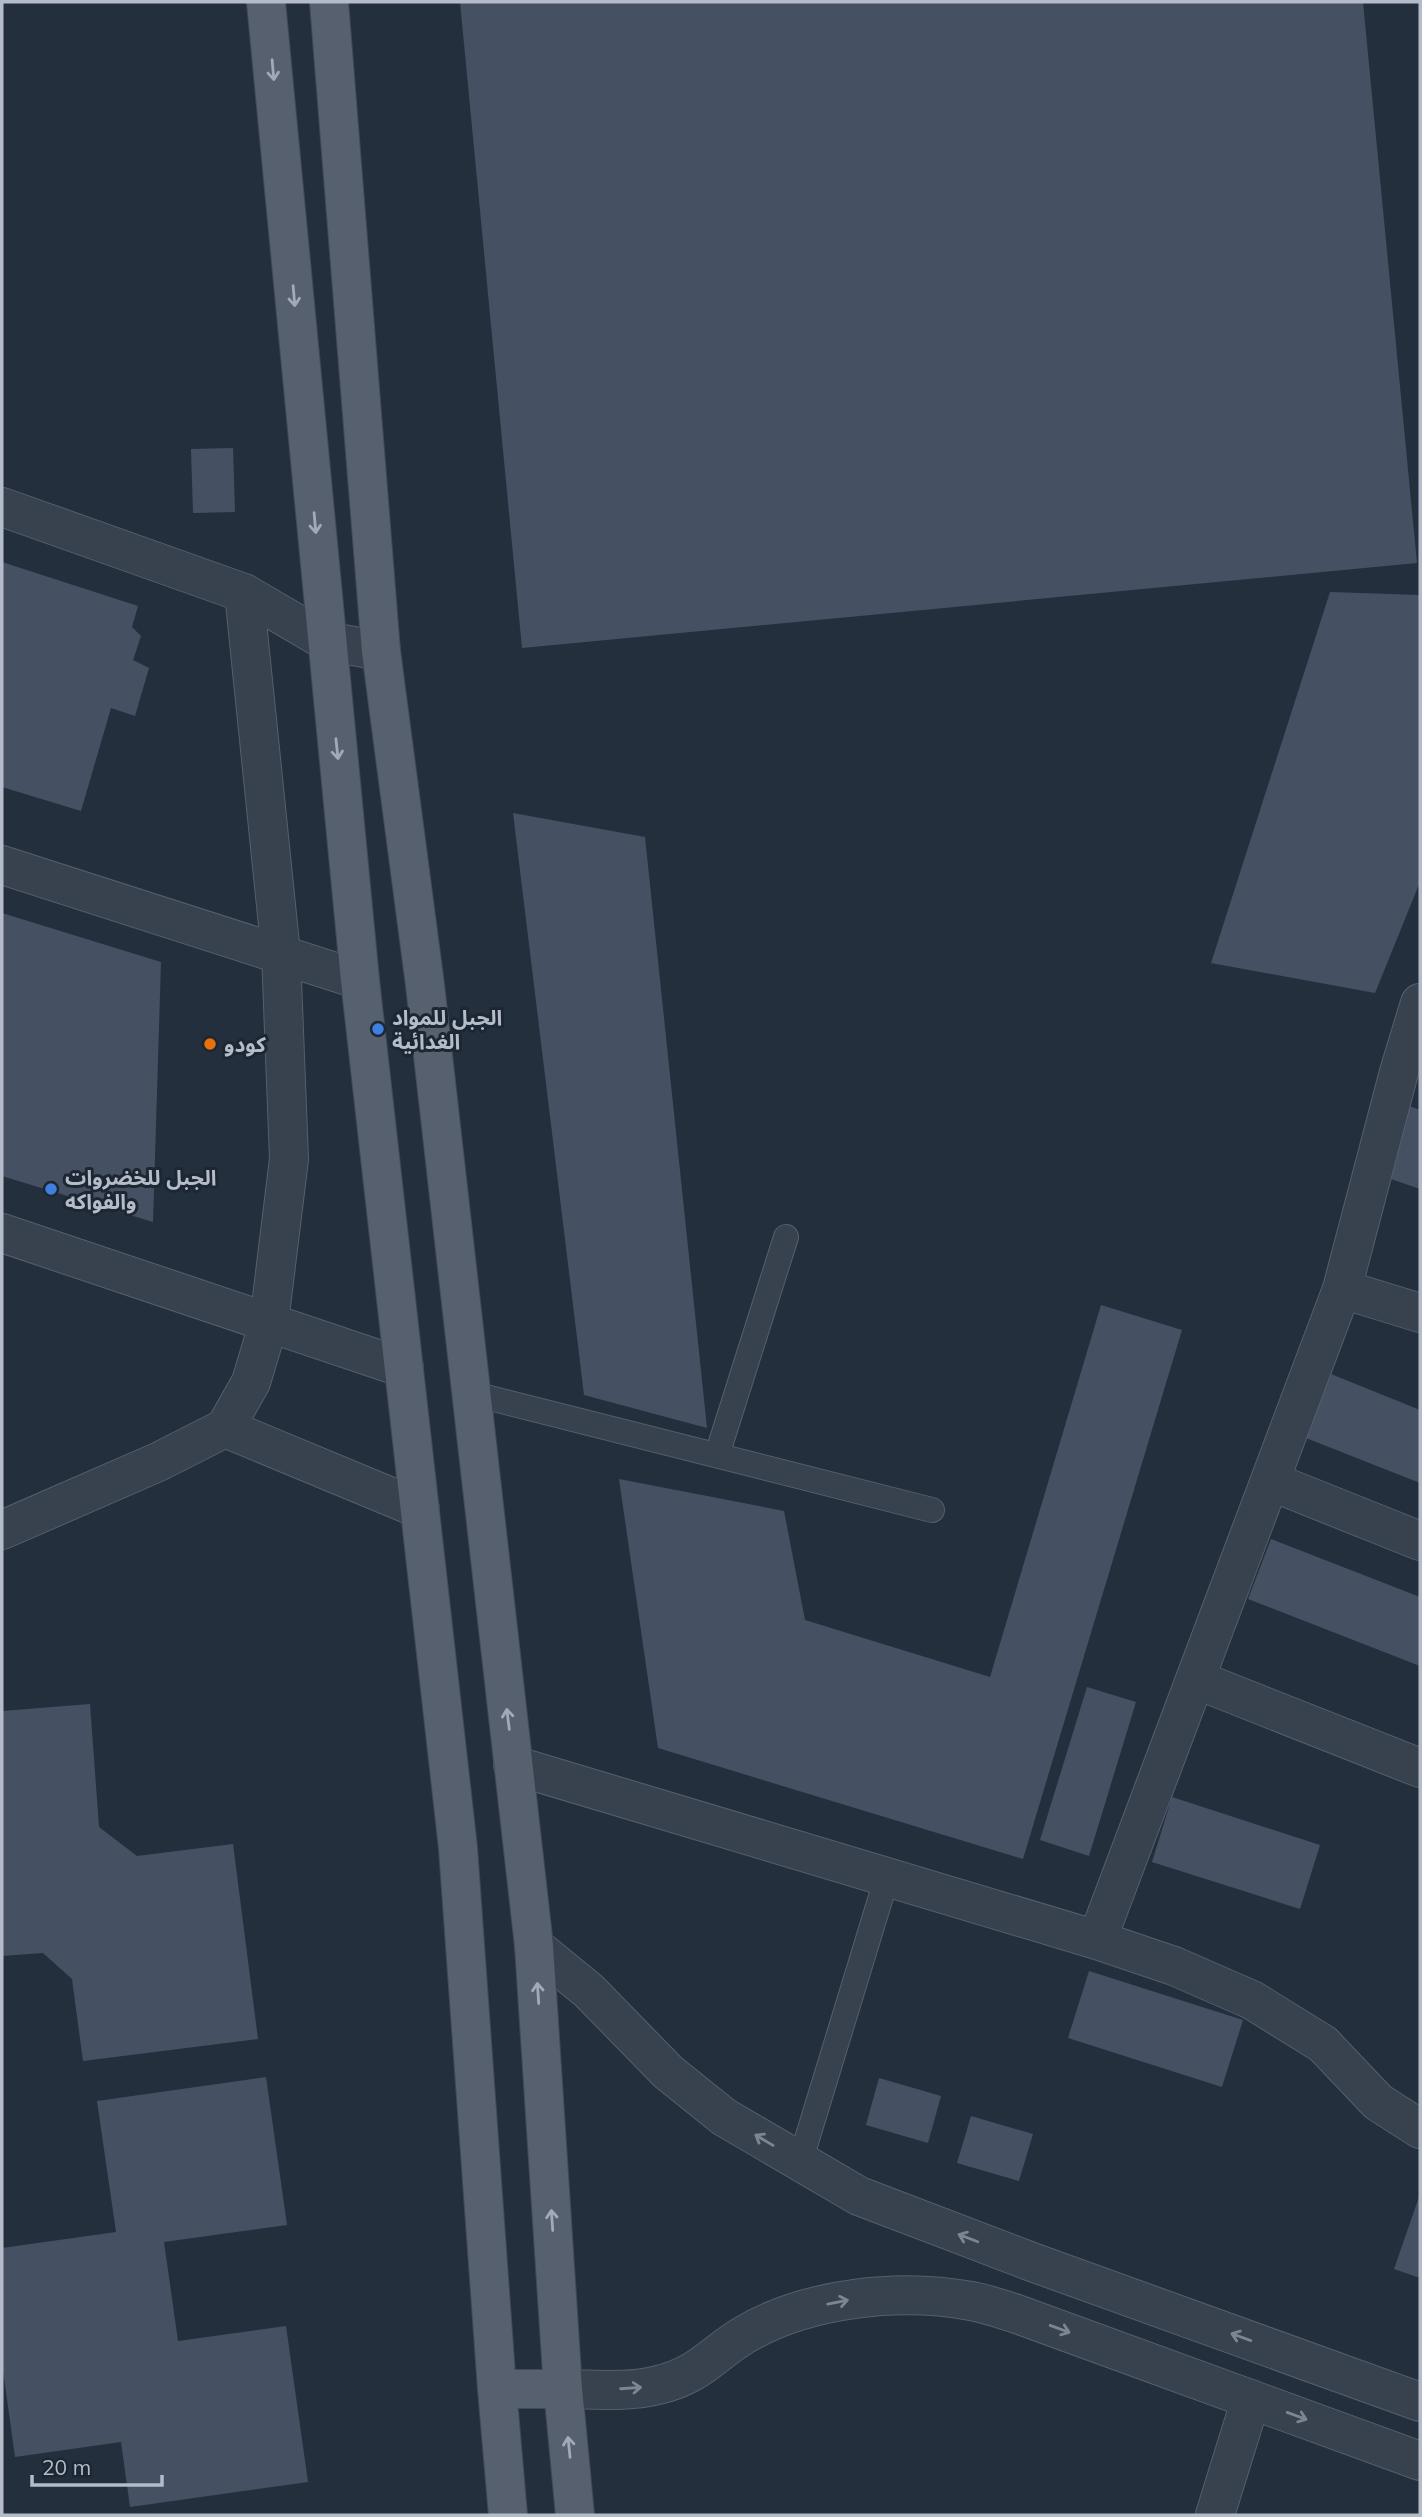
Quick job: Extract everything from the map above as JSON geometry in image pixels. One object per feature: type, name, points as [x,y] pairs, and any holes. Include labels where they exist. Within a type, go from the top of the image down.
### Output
[{"type":"main road","points":[[266,2],[360,980],[458,1847],[508,2515]]},
{"type":"main road","points":[[329,2],[381,651],[425,985],[534,1945],[563,2389],[575,2515]]},
{"type":"main road","points":[[497,2389],[563,2389]]},
{"type":"street","points":[[2,508],[244,593],[326,641],[381,651]]},
{"type":"street","points":[[2,1530],[158,1462],[225,1428],[251,1382],[269,1322],[289,1159],[281,954],[244,593]]},
{"type":"street","points":[[2,865],[360,980]]},
{"type":"street","points":[[1097,1940],[1342,1289],[1410,1075],[1420,1003]]},
{"type":"street","points":[[2,1233],[404,1368]]},
{"type":"street","points":[[1342,1289],[1420,1313]]},
{"type":"street","points":[[225,1428],[420,1508]]},
{"type":"street","points":[[1270,1481],[1420,1541]]},
{"type":"street","points":[[1195,1679],[1420,1768]]},
{"type":"street","points":[[513,1765],[1097,1940],[1174,1966],[1252,2000],[1323,2044],[1378,2102],[1420,2129]]},
{"type":"street","points":[[534,1945],[589,1991],[668,2072],[724,2117],[859,2196],[1032,2262],[1420,2402]]},
{"type":"street","points":[[563,2389],[633,2389],[657,2385],[680,2379],[701,2368],[745,2335],[787,2316],[832,2302],[867,2297],[926,2296],[972,2301],[1017,2314],[1420,2461]]},
{"type":"street","points":[[1215,2515],[1251,2399]]},
{"type":"lane","points":[[717,1455],[786,1237]]},
{"type":"lane","points":[[470,1392],[932,1510]]},
{"type":"lane","points":[[800,2162],[887,1877]]},
{"type":"building","points":[[460,2],[1363,2],[1417,563],[522,648]]},
{"type":"building","points":[[233,448],[235,512],[193,513],[191,449]]},
{"type":"building","points":[[2,562],[138,606],[132,627],[141,636],[133,660],[149,668],[135,716],[111,708],[81,811],[2,787]]},
{"type":"building","points":[[1330,592],[1420,595],[1420,882],[1375,993],[1211,963]]},
{"type":"building","points":[[513,813],[645,837],[707,1428],[584,1395]]},
{"type":"building","points":[[2,913],[161,962],[153,1222],[2,1176]]},
{"type":"building","points":[[1406,1105],[1420,1110],[1420,1189],[1382,1176]]},
{"type":"building","points":[[1101,1305],[1182,1330],[1023,1859],[658,1748],[619,1479],[784,1511],[805,1620],[990,1677]]},
{"type":"building","points":[[1331,1374],[1420,1410],[1420,1483],[1306,1438]]},
{"type":"building","points":[[1271,1539],[1420,1597],[1420,1666],[1248,1599]]},
{"type":"building","points":[[1087,1687],[1136,1702],[1089,1856],[1040,1840]]},
{"type":"building","points":[[90,1704],[99,1827],[137,1856],[233,1844],[258,2039],[83,2061],[72,1979],[43,1953],[2,1956],[2,1711]]},
{"type":"building","points":[[1172,1797],[1320,1845],[1300,1909],[1152,1862]]},
{"type":"building","points":[[1089,1971],[1243,2020],[1222,2087],[1068,2038]]},
{"type":"building","points":[[266,2077],[287,2225],[164,2242],[178,2341],[286,2326],[308,2482],[130,2507],[121,2442],[15,2457],[2,2363],[2,2248],[116,2232],[97,2101]]},
{"type":"building","points":[[879,2078],[941,2096],[928,2143],[866,2125]]},
{"type":"building","points":[[971,2116],[1033,2134],[1019,2181],[957,2163]]},
{"type":"building","points":[[1420,2194],[1420,2278],[1394,2269]]},
{"type":"place","name":"الجبل للمواد الغدائية","points":[[378,1029]]},
{"type":"place","name":"كودو","points":[[210,1044]]},
{"type":"place","name":"الجبل للخضروات والفواكه","points":[[51,1189]]}]
